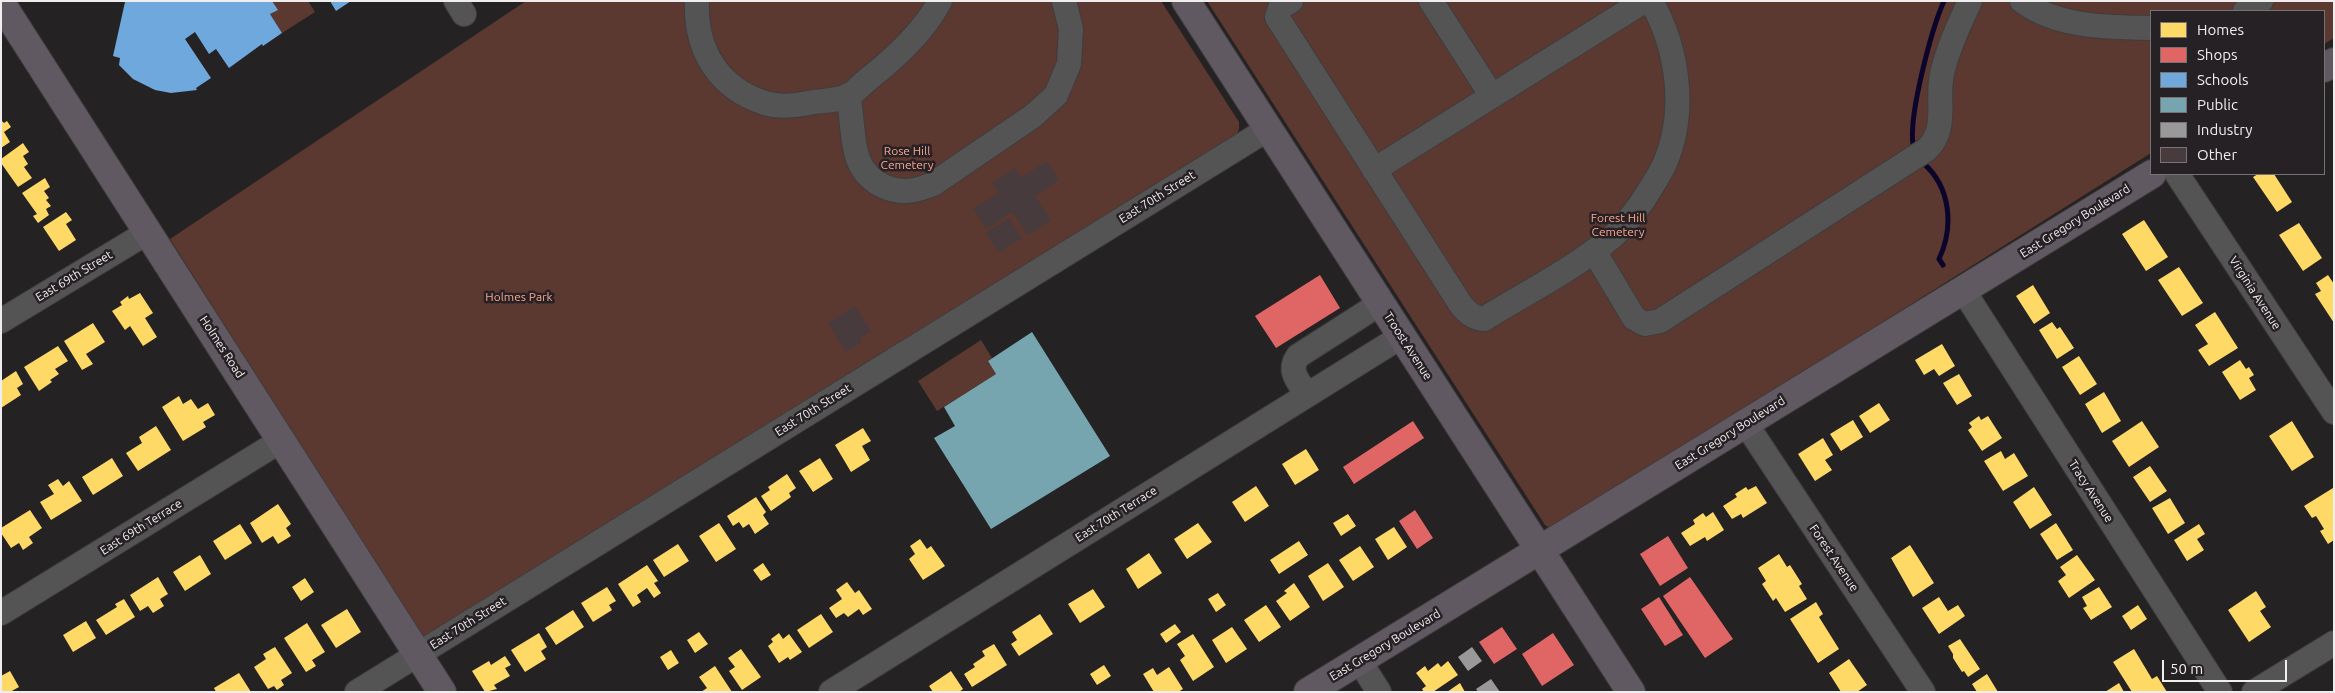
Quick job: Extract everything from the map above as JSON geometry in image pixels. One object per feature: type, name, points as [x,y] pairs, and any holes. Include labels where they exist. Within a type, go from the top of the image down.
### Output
[{"type":"main road","name":"Troost Avenue","points":[[1186,1],[1630,692]]},
{"type":"main road","name":"Holmes Road","points":[[1,3],[442,692]]},
{"type":"main road","name":"East Gregory Boulevard","points":[[1308,692],[2150,175]]},
{"type":"street","points":[[697,1],[697,27],[706,55],[718,73],[737,90],[766,103],[790,106],[848,95],[892,60],[933,14],[940,1]]},
{"type":"street","points":[[848,95],[852,114],[854,146],[862,170],[872,181],[895,191],[915,192],[933,184],[1033,116],[1056,95],[1069,64],[1071,29],[1064,1]]},
{"type":"street","points":[[1290,1],[1280,8],[1277,16],[1461,305],[1466,312],[1476,318],[1484,319],[1594,251],[1614,236],[1634,213],[1665,163],[1674,136],[1677,106],[1676,74],[1661,19],[1652,1]]},
{"type":"street","points":[[1431,1],[1492,96]]},
{"type":"street","points":[[1374,170],[1644,1]]},
{"type":"street","points":[[1594,251],[1634,318],[1646,324],[1660,321],[1926,150],[1935,142],[1939,131],[1942,76],[1948,50],[1970,1]]},
{"type":"street","points":[[2247,10],[2261,1]]},
{"type":"street","points":[[2032,4],[2055,17],[2081,23],[2110,27],[2150,28]]},
{"type":"street","name":"East 70th Street","points":[[357,692],[1268,129]]},
{"type":"street","name":"Virginia Avenue","points":[[2178,175],[2334,412]]},
{"type":"street","name":"East 69th Street","points":[[1,321],[148,232]]},
{"type":"street","name":"Tracy Avenue","points":[[1963,290],[2220,692]]},
{"type":"street","points":[[1307,395],[1292,370],[1298,356],[1381,303]]},
{"type":"street","name":"East 70th Terrace","points":[[831,692],[1402,336]]},
{"type":"street","name":"Forest Avenue","points":[[1746,424],[1923,692]]},
{"type":"street","name":"East 69th Terrace","points":[[1,613],[282,440]]},
{"type":"street","points":[[2254,692],[2334,643]]},
{"type":"street","points":[[1359,660],[1379,692]]},
{"type":"green space","points":[[272,1],[308,1],[315,12],[282,33],[270,14],[277,10]]},
{"type":"green space","name":"Holmes Park","points":[[526,1],[1161,1],[1239,122],[1239,129],[1236,137],[424,640],[170,239]]},
{"type":"green space","name":"Forest Hill Cemetery","points":[[1207,1],[2334,1],[2334,38],[2325,43],[2325,10],[2150,10],[2150,154],[1556,528],[1550,528],[1545,525]]},
{"type":"green space","points":[[981,340],[992,358],[988,361],[996,374],[937,411],[918,381]]},
{"type":"building: Homes","points":[[1,120],[4,123],[7,121],[11,127],[4,132],[10,142],[1,148]]},
{"type":"building: Homes","points":[[23,143],[29,152],[23,156],[28,164],[24,167],[32,178],[18,187],[1,163],[1,159]]},
{"type":"building: Homes","points":[[2256,175],[2275,175],[2292,202],[2277,212],[2253,177]]},
{"type":"building: Homes","points":[[45,178],[50,187],[44,191],[49,198],[46,200],[51,206],[46,209],[49,215],[38,223],[33,216],[37,214],[22,193]]},
{"type":"building: Homes","points":[[66,212],[72,220],[66,224],[76,240],[59,251],[43,227]]},
{"type":"building: Homes","points":[[2144,220],[2168,257],[2146,271],[2122,234]]},
{"type":"building: Homes","points":[[2299,223],[2322,258],[2303,271],[2279,235]]},
{"type":"building: Homes","points":[[2179,267],[2203,303],[2182,316],[2158,280]]},
{"type":"building: Homes","points":[[2328,275],[2334,284],[2334,323],[2315,294],[2321,291],[2316,283]]},
{"type":"building: Homes","points":[[2033,285],[2050,313],[2034,324],[2016,296]]},
{"type":"building: Homes","points":[[140,293],[153,313],[145,318],[157,337],[143,346],[130,326],[125,330],[112,311],[122,305],[120,302],[128,296],[129,299]]},
{"type":"building: Homes","points":[[2215,312],[2238,348],[2209,366],[2198,350],[2208,344],[2195,325]]},
{"type":"building: Homes","points":[[2052,322],[2057,329],[2060,327],[2074,348],[2057,359],[2039,330]]},
{"type":"building: Homes","points":[[93,323],[105,342],[86,354],[93,364],[82,370],[64,341]]},
{"type":"building: Homes","points":[[1942,344],[1955,366],[1939,376],[1934,369],[1924,375],[1915,360]]},
{"type":"building: Homes","points":[[58,346],[68,361],[55,369],[59,374],[50,380],[52,382],[39,391],[24,367]]},
{"type":"building: Homes","points":[[2079,356],[2097,384],[2080,395],[2062,367]]},
{"type":"building: Homes","points":[[2240,360],[2246,369],[2249,367],[2254,375],[2249,378],[2256,390],[2240,400],[2222,372]]},
{"type":"building: Homes","points":[[16,371],[23,384],[17,388],[21,395],[1,408],[1,381]]},
{"type":"building: Homes","points":[[1959,374],[1972,396],[1957,405],[1943,383]]},
{"type":"building: Homes","points":[[2104,392],[2121,421],[2102,433],[2085,404]]},
{"type":"building: Homes","points":[[179,396],[183,404],[191,399],[198,409],[208,403],[215,415],[203,422],[206,427],[183,441],[162,407]]},
{"type":"building: Homes","points":[[1879,403],[1890,420],[1870,433],[1859,416]]},
{"type":"building: Homes","points":[[1979,416],[1981,420],[1988,416],[2002,438],[1982,451],[1968,430],[1972,427],[1969,423]]},
{"type":"building: Homes","points":[[1853,420],[1863,437],[1841,451],[1830,434]]},
{"type":"building: Homes","points":[[2142,421],[2159,447],[2129,467],[2112,441]]},
{"type":"building: Homes","points":[[2292,421],[2314,457],[2292,471],[2269,436]]},
{"type":"building: Homes","points":[[156,426],[171,450],[138,471],[126,453],[142,443],[139,437]]},
{"type":"building: Homes","points":[[863,428],[871,441],[862,446],[870,460],[851,472],[835,445]]},
{"type":"building: Homes","points":[[1823,438],[1833,455],[1825,460],[1832,470],[1815,481],[1798,454]]},
{"type":"building: Homes","points":[[1306,449],[1319,470],[1295,485],[1282,464]]},
{"type":"building: Homes","points":[[2001,451],[2005,459],[2014,453],[2028,476],[2003,491],[1984,461]]},
{"type":"building: Homes","points":[[112,458],[123,476],[93,495],[82,477]]},
{"type":"building: Homes","points":[[820,458],[833,479],[813,492],[799,471]]},
{"type":"building: Homes","points":[[2150,466],[2167,491],[2150,502],[2133,477]]},
{"type":"building: Homes","points":[[787,474],[796,488],[789,493],[791,497],[771,511],[761,496],[770,490],[768,487]]},
{"type":"building: Homes","points":[[58,479],[63,486],[69,481],[82,501],[51,520],[40,502],[54,494],[48,485]]},
{"type":"building: Homes","points":[[1256,486],[1269,506],[1245,522],[1232,502]]},
{"type":"building: Homes","points":[[1756,486],[1767,503],[1743,518],[1741,514],[1732,519],[1723,506],[1737,497],[1735,494],[1746,487],[1748,490]]},
{"type":"building: Homes","points":[[2034,487],[2052,515],[2030,529],[2013,502]]},
{"type":"building: Homes","points":[[2333,488],[2334,540],[2328,544],[2320,531],[2324,529],[2316,516],[2312,518],[2304,506]]},
{"type":"building: Homes","points":[[756,497],[766,512],[763,515],[769,524],[755,534],[749,524],[743,528],[739,522],[733,526],[727,516]]},
{"type":"building: Homes","points":[[2170,498],[2185,523],[2168,534],[2152,508]]},
{"type":"building: Homes","points":[[278,504],[291,524],[286,528],[291,536],[278,544],[273,536],[262,543],[250,523]]},
{"type":"building: Homes","points":[[30,510],[42,528],[29,537],[33,543],[23,550],[19,543],[11,548],[1,533],[1,528]]},
{"type":"building: Homes","points":[[1713,512],[1724,530],[1707,541],[1705,537],[1690,546],[1681,533],[1695,524],[1693,520],[1703,513],[1706,517]]},
{"type":"building: Homes","points":[[1348,514],[1356,526],[1341,536],[1333,523]]},
{"type":"building: Homes","points":[[719,523],[736,549],[716,562],[699,536]]},
{"type":"building: Homes","points":[[1198,523],[1212,542],[1187,559],[1174,539]]},
{"type":"building: Homes","points":[[2056,523],[2073,550],[2057,560],[2040,534]]},
{"type":"building: Homes","points":[[240,524],[252,543],[225,560],[213,541]]},
{"type":"building: Homes","points":[[2199,524],[2205,534],[2197,539],[2204,550],[2187,561],[2174,540]]},
{"type":"building: Homes","points":[[1394,527],[1407,547],[1388,560],[1375,539]]},
{"type":"building: Homes","points":[[920,539],[927,549],[931,546],[945,566],[923,580],[909,559],[915,554],[910,546]]},
{"type":"building: Homes","points":[[1299,541],[1308,555],[1279,574],[1270,560]]},
{"type":"building: Homes","points":[[678,544],[689,561],[664,577],[653,560]]},
{"type":"building: Homes","points":[[1910,545],[1934,583],[1913,597],[1891,558]]},
{"type":"building: Homes","points":[[1360,546],[1374,567],[1353,581],[1339,560]]},
{"type":"building: Homes","points":[[1149,553],[1162,573],[1138,589],[1126,569]]},
{"type":"building: Homes","points":[[1779,554],[1787,567],[1790,565],[1802,584],[1799,586],[1807,599],[1785,612],[1776,598],[1773,601],[1762,584],[1766,581],[1758,568]]},
{"type":"building: Homes","points":[[200,555],[211,574],[185,591],[173,572]]},
{"type":"building: Homes","points":[[2077,555],[2095,580],[2069,598],[2058,581],[2066,575],[2060,567]]},
{"type":"building: Homes","points":[[763,563],[771,575],[761,581],[753,570]]},
{"type":"building: Homes","points":[[1328,563],[1344,587],[1323,601],[1308,576]]},
{"type":"building: Homes","points":[[647,565],[658,581],[654,583],[661,593],[654,598],[647,588],[637,595],[641,602],[633,607],[618,584]]},
{"type":"building: Homes","points":[[158,577],[168,594],[160,599],[164,606],[153,613],[148,606],[140,611],[130,595]]},
{"type":"building: Homes","points":[[305,578],[314,592],[301,601],[292,587]]},
{"type":"building: Homes","points":[[847,582],[855,593],[859,590],[872,609],[863,615],[859,609],[848,617],[844,613],[836,618],[829,608],[842,599],[836,590]]},
{"type":"building: Homes","points":[[1294,583],[1310,607],[1290,621],[1276,601],[1287,593],[1284,591]]},
{"type":"building: Homes","points":[[607,587],[616,601],[609,605],[612,610],[593,622],[581,603]]},
{"type":"building: Homes","points":[[2099,587],[2112,607],[2091,620],[2083,608],[2087,606],[2082,597]]},
{"type":"building: Homes","points":[[1093,589],[1105,607],[1080,623],[1068,604]]},
{"type":"building: Homes","points":[[2256,591],[2266,607],[2260,611],[2271,627],[2249,642],[2228,610]]},
{"type":"building: Homes","points":[[1218,593],[1226,605],[1216,612],[1208,599]]},
{"type":"building: Homes","points":[[1939,597],[1948,611],[1958,605],[1965,616],[1939,634],[1922,608]]},
{"type":"building: Homes","points":[[124,599],[135,617],[106,635],[96,620],[117,607],[115,604]]},
{"type":"building: Homes","points":[[1816,602],[1823,614],[1819,617],[1839,649],[1818,663],[1790,619]]},
{"type":"building: Homes","points":[[1266,605],[1281,627],[1259,642],[1244,620]]},
{"type":"building: Homes","points":[[2138,605],[2147,619],[2131,630],[2122,616]]},
{"type":"building: Homes","points":[[347,609],[361,632],[336,648],[321,625]]},
{"type":"building: Homes","points":[[573,610],[584,627],[556,645],[545,628]]},
{"type":"building: Homes","points":[[821,614],[833,632],[809,648],[797,630]]},
{"type":"building: Homes","points":[[1040,614],[1053,634],[1019,656],[1011,644],[1017,640],[1012,632]]},
{"type":"building: Homes","points":[[86,621],[96,638],[73,652],[63,635]]},
{"type":"building: Homes","points":[[307,623],[325,652],[312,660],[316,666],[306,672],[284,638]]},
{"type":"building: Homes","points":[[1175,624],[1181,632],[1166,643],[1160,634]]},
{"type":"building: Homes","points":[[1232,627],[1247,649],[1226,663],[1212,640]]},
{"type":"building: Homes","points":[[699,632],[708,644],[695,653],[687,640]]},
{"type":"building: Homes","points":[[539,633],[547,647],[541,651],[546,659],[525,672],[511,650]]},
{"type":"building: Homes","points":[[779,633],[783,639],[789,634],[802,652],[790,660],[788,657],[779,663],[768,646],[773,642],[771,639]]},
{"type":"building: Homes","points":[[1193,634],[1214,667],[1193,681],[1180,660],[1185,656],[1177,644]]},
{"type":"building: Homes","points":[[1960,639],[1980,669],[1968,677],[1964,671],[1962,672],[1948,646]]},
{"type":"building: Homes","points":[[994,644],[1007,665],[972,687],[964,674],[975,667],[973,664],[985,656],[982,651]]},
{"type":"building: Homes","points":[[275,647],[292,673],[281,680],[284,685],[277,690],[274,686],[268,689],[254,667],[266,659],[263,654]]},
{"type":"building: Homes","points":[[741,649],[761,677],[742,690],[729,671],[735,667],[728,658]]},
{"type":"building: Homes","points":[[2134,649],[2152,679],[2157,676],[2167,692],[2132,692],[2113,662]]},
{"type":"building: Homes","points":[[671,650],[679,663],[668,670],[660,657]]},
{"type":"building: Homes","points":[[505,656],[511,665],[505,668],[510,676],[494,685],[497,689],[485,692],[472,671],[489,661],[491,665]]},
{"type":"building: Homes","points":[[1849,659],[1867,685],[1857,692],[1841,692],[1829,673]]},
{"type":"building: Homes","points":[[1448,661],[1458,675],[1433,692],[1424,692],[1422,689],[1426,686],[1416,673],[1425,666],[1428,671],[1438,663],[1441,667]]},
{"type":"building: Homes","points":[[1104,665],[1111,676],[1097,685],[1090,674]]},
{"type":"building: Homes","points":[[715,666],[732,692],[701,692],[707,688],[699,677]]},
{"type":"building: Homes","points":[[1169,667],[1183,689],[1178,692],[1154,692],[1143,674],[1153,668],[1157,675]]},
{"type":"building: Homes","points":[[10,671],[19,687],[10,692],[1,692],[1,676]]},
{"type":"building: Homes","points":[[951,671],[963,689],[959,692],[933,692],[929,686]]},
{"type":"building: Homes","points":[[239,673],[251,692],[216,692],[214,688]]},
{"type":"building: Homes","points":[[1987,674],[1998,692],[1977,692],[1972,684]]},
{"type":"building: Homes","points":[[1460,683],[1465,692],[1447,692]]},
{"type":"building: Homes","points":[[2119,683],[2124,692],[2105,692]]},
{"type":"building: Shops","points":[[1320,275],[1340,308],[1276,348],[1255,316]]},
{"type":"building: Shops","points":[[1413,421],[1424,438],[1354,484],[1343,467]]},
{"type":"building: Shops","points":[[1415,510],[1433,538],[1417,549],[1399,521]]},
{"type":"building: Shops","points":[[1668,536],[1688,568],[1660,586],[1640,554]]},
{"type":"building: Shops","points":[[1690,577],[1733,639],[1705,658],[1663,596]]},
{"type":"building: Shops","points":[[1659,597],[1683,635],[1665,646],[1641,609]]},
{"type":"building: Shops","points":[[1502,627],[1517,649],[1494,664],[1479,642]]},
{"type":"building: Shops","points":[[1553,633],[1574,665],[1542,686],[1522,654]]},
{"type":"building: Schools","points":[[272,1],[278,10],[270,14],[282,33],[263,46],[262,44],[229,68],[216,49],[209,54],[195,32],[185,39],[211,78],[196,88],[197,90],[171,93],[155,90],[133,79],[119,65],[120,58],[113,56],[125,2]]},
{"type":"building: Schools","points":[[330,1],[351,1],[336,11]]},
{"type":"building: Public","points":[[1032,332],[1110,456],[991,529],[934,438],[955,426],[944,407],[996,374],[988,361]]},
{"type":"building: Industry","points":[[1472,647],[1482,661],[1468,671],[1458,657]]},
{"type":"building: Industry","points":[[1491,679],[1500,692],[1478,692],[1476,689]]},
{"type":"building: Other","points":[[1047,161],[1059,180],[1035,196],[1051,220],[1028,235],[1012,212],[987,229],[973,209],[999,193],[992,183],[1015,168],[1021,178]]},
{"type":"building: Other","points":[[1009,218],[1022,238],[999,253],[986,233]]},
{"type":"building: Other","points":[[855,306],[871,331],[859,338],[862,342],[846,352],[828,323]]},
{"type":"waterway","points":[[1914,149],[1912,136],[1921,75],[1944,1]]},
{"type":"waterway","points":[[1923,163],[1939,184],[1947,208],[1947,234],[1939,259],[1943,265]]},
{"type":"park label","name":"Rose Hill Cemetery","points":[[907,158]]}]
